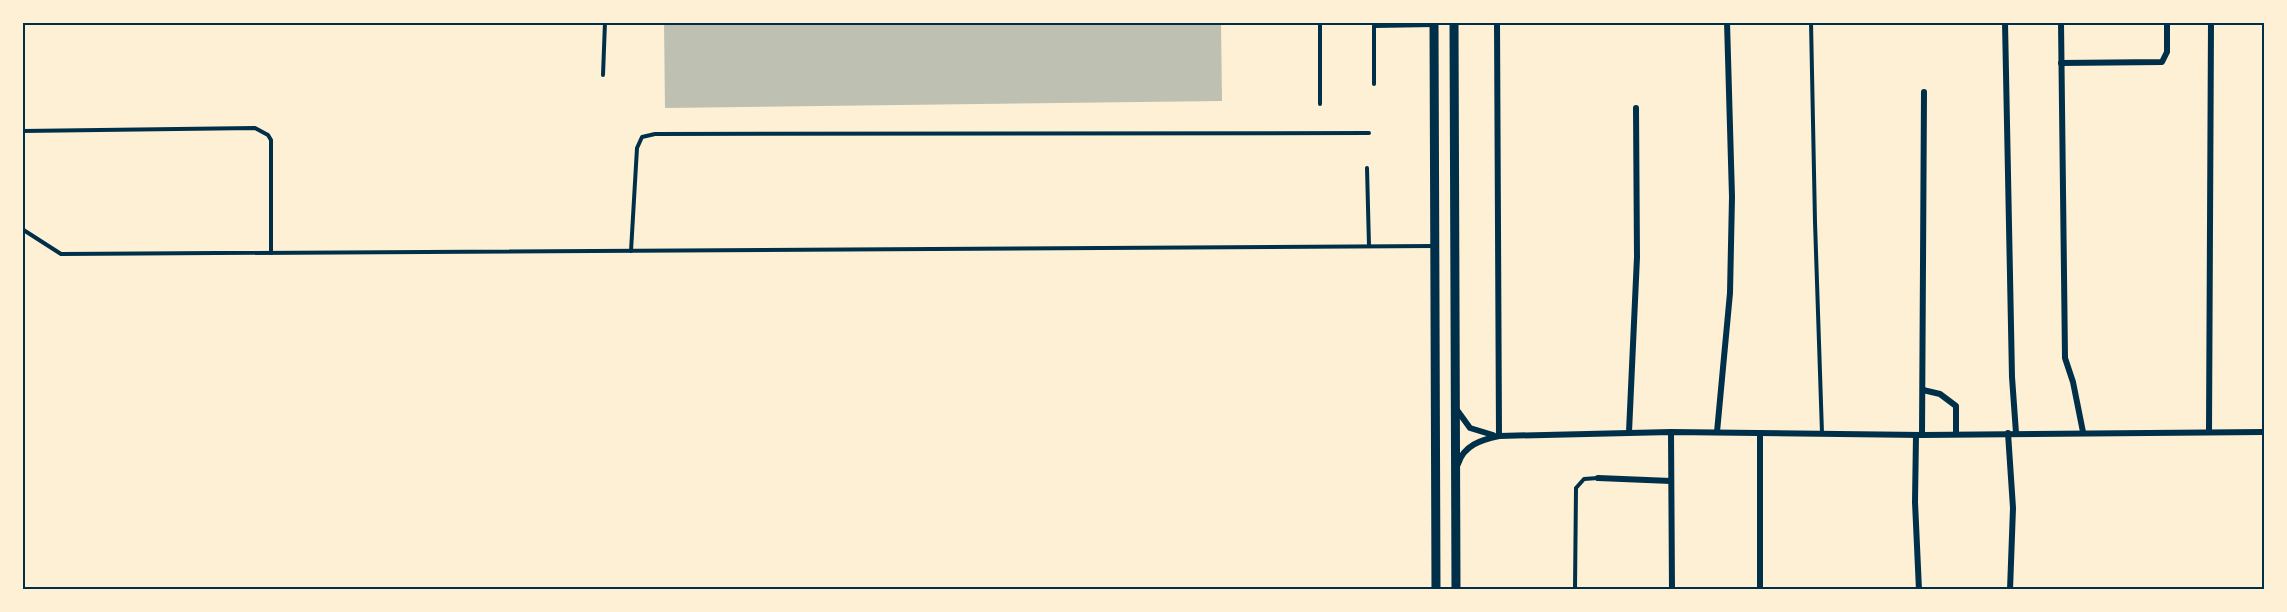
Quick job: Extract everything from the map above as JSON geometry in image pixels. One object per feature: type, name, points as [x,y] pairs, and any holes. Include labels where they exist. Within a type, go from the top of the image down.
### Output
[{"type":"street","points":[[1454,22],[1456,590]]},
{"type":"street","points":[[1497,22],[1499,436]]},
{"type":"street","points":[[1717,432],[1725,357],[1731,257],[1732,197],[1727,22]]},
{"type":"street","points":[[2005,22],[2012,377],[2016,433]]},
{"type":"street","points":[[2061,22],[2065,358],[2073,382],[2083,432]]},
{"type":"street","points":[[2061,63],[2162,62],[2167,51],[2167,22]]},
{"type":"street","points":[[2209,432],[2211,22]]},
{"type":"street","points":[[1434,24],[1436,590]]},
{"type":"street","points":[[1919,590],[1915,502],[1923,390],[1924,92]]},
{"type":"street","points":[[1629,432],[1637,257],[1636,108]]},
{"type":"street","points":[[1923,390],[1940,394],[1956,406],[1956,434]]},
{"type":"street","points":[[1454,404],[1470,428],[1499,436]]},
{"type":"street","points":[[1455,473],[1460,459],[1470,447],[1483,439],[1499,436],[1629,432],[1919,435],[2265,432]]},
{"type":"street","points":[[1671,432],[1672,590]]},
{"type":"street","points":[[1760,433],[1760,590]]},
{"type":"street","points":[[2007,433],[2013,507],[2010,590]]},
{"type":"street","points":[[1598,478],[1671,481]]},
{"type":"lane","points":[[603,75],[605,22]]},
{"type":"lane","points":[[1320,22],[1320,104]]},
{"type":"lane","points":[[1811,22],[1822,433]]},
{"type":"lane","points":[[1374,84],[1374,24],[1434,24]]},
{"type":"lane","points":[[22,131],[255,128],[262,131],[271,140],[271,253]]},
{"type":"lane","points":[[631,251],[638,148],[642,137],[655,134],[1369,133]]},
{"type":"lane","points":[[1367,168],[1369,246]]},
{"type":"lane","points":[[22,229],[61,254],[1435,246]]},
{"type":"lane","points":[[1575,590],[1576,488],[1584,479],[1598,478]]},
{"type":"building","points":[[664,22],[1221,22],[1222,101],[665,108]]}]
